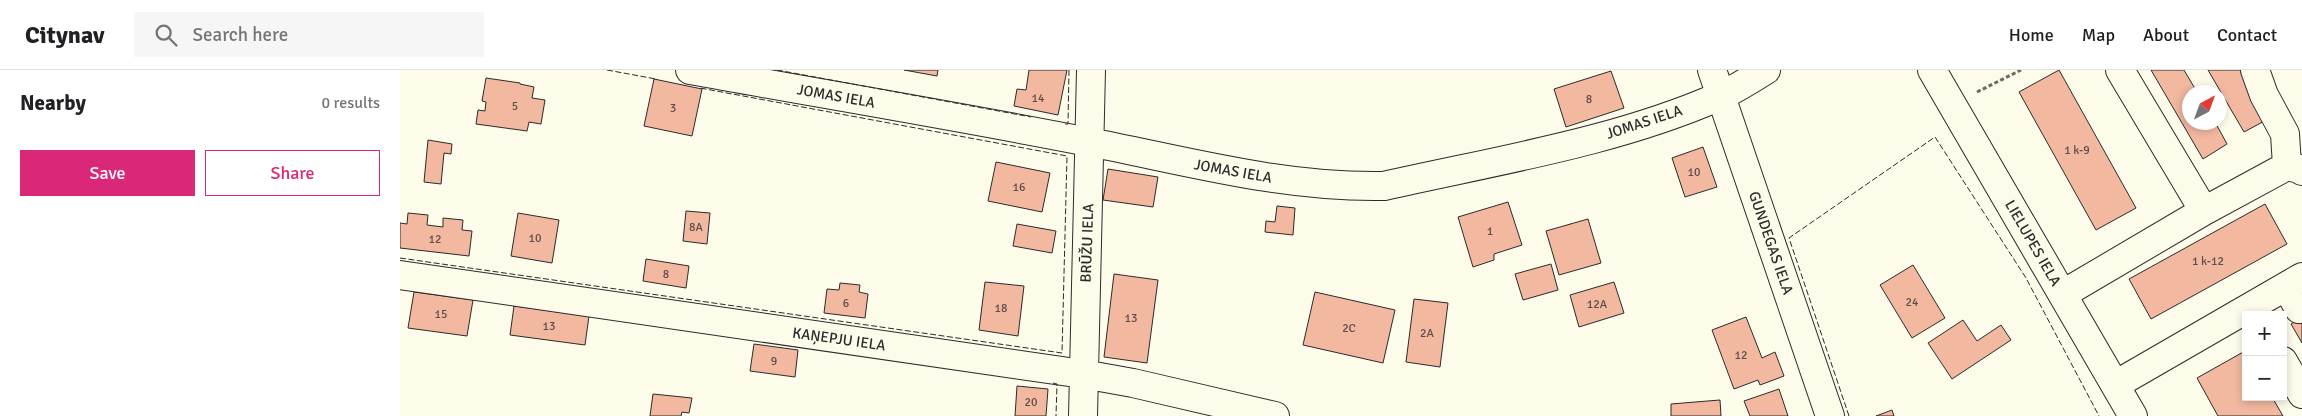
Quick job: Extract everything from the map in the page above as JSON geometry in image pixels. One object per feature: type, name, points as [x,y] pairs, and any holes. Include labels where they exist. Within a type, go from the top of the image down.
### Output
[{"type":"street","name":"JOMAS IELA","points":[[690,70],[1090,142],[1267,179],[1353,187],[1384,186],[1602,136],[1668,116],[1717,83],[1766,70]]},
{"type":"street","name":"BRŪŽU IELA","points":[[1083,416],[1091,70]]},
{"type":"street","name":"LIELUPES IELA","points":[[1932,70],[2133,416]]},
{"type":"street","points":[[2120,70],[2204,211]]},
{"type":"street","points":[[2063,294],[2204,211],[2294,168],[2285,134],[2264,95],[2255,70]]},
{"type":"street","name":"GUNDEGAS IELA","points":[[1717,83],[1830,416]]},
{"type":"street","name":"KAŅEPJU IELA","points":[[400,276],[1083,374],[1133,383],[1275,416]]},
{"type":"street","points":[[2115,385],[2256,310],[2296,291]]},
{"type":"street","points":[[2287,368],[2302,394]]},
{"type":"path","points":[[1952,105],[2021,70]]},
{"type":"building","points":[[904,70],[938,70],[937,76]]},
{"type":"building","points":[[1029,70],[1067,70],[1058,115],[1014,106],[1017,89],[1026,90]]},
{"type":"building","points":[[2059,70],[2136,208],[2096,230],[2019,92]]},
{"type":"building","points":[[2151,70],[2184,70],[2193,85],[2182,85],[2182,123]]},
{"type":"building","points":[[2208,70],[2242,70],[2270,118],[2244,132],[2227,103],[2227,85],[2217,85]]},
{"type":"building","points":[[1611,71],[1624,108],[1566,127],[1554,89]]},
{"type":"building","points":[[486,78],[534,87],[532,98],[545,100],[541,124],[529,122],[527,131],[476,124],[478,110],[485,111],[486,102],[482,101]]},
{"type":"building","points":[[654,79],[702,89],[692,136],[644,126]]},
{"type":"building","points":[[2186,130],[2219,130],[2227,144],[2203,159]]},
{"type":"building","points":[[428,140],[452,144],[451,154],[444,153],[441,184],[424,182]]},
{"type":"building","points":[[1703,147],[1717,187],[1685,197],[1672,158]]},
{"type":"building","points":[[996,162],[1050,173],[1042,212],[988,201]]},
{"type":"building","points":[[1108,169],[1158,177],[1153,207],[1103,200]]},
{"type":"building","points":[[1508,202],[1522,245],[1494,254],[1494,260],[1473,267],[1458,217]]},
{"type":"building","points":[[2265,204],[2287,244],[2151,319],[2129,279]]},
{"type":"building","points":[[1277,206],[1295,208],[1293,235],[1265,232],[1266,221],[1275,222]]},
{"type":"building","points":[[686,211],[710,213],[707,244],[683,241]]},
{"type":"building","points":[[408,213],[428,215],[427,225],[443,227],[443,218],[463,220],[462,230],[472,231],[469,256],[400,248],[400,223],[407,224]]},
{"type":"building","points":[[518,213],[559,220],[552,263],[511,256]]},
{"type":"building","points":[[1588,219],[1601,263],[1559,275],[1546,231]]},
{"type":"building","points":[[1017,224],[1056,231],[1052,253],[1013,246]]},
{"type":"building","points":[[646,259],[689,266],[686,288],[643,281]]},
{"type":"building","points":[[1551,264],[1558,290],[1523,300],[1515,274]]},
{"type":"building","points":[[1913,265],[1945,318],[1912,338],[1880,285]]},
{"type":"building","points":[[1114,274],[1158,280],[1147,363],[1104,357]]},
{"type":"building","points":[[985,282],[1024,286],[1018,336],[979,330]]},
{"type":"building","points":[[1614,282],[1624,313],[1579,327],[1570,295]]},
{"type":"building","points":[[840,283],[860,285],[859,292],[868,294],[865,318],[824,313],[827,289],[839,290]]},
{"type":"building","points":[[414,292],[473,300],[467,336],[408,328]]},
{"type":"building","points":[[1315,292],[1395,310],[1383,363],[1303,345]]},
{"type":"building","points":[[1414,299],[1448,303],[1440,367],[1406,362]]},
{"type":"building","points":[[514,306],[589,316],[585,345],[510,335]]},
{"type":"building","points":[[1746,317],[1762,358],[1775,352],[1784,376],[1760,385],[1758,380],[1734,389],[1712,330]]},
{"type":"building","points":[[2302,318],[2302,343],[2291,324]]},
{"type":"building","points":[[1963,320],[1977,341],[2001,325],[2011,340],[1952,379],[1928,343]]},
{"type":"building","points":[[754,344],[798,350],[795,377],[750,371]]},
{"type":"building","points":[[2242,353],[2242,401],[2274,401],[2283,416],[2218,416],[2197,378]]},
{"type":"building","points":[[1017,386],[1048,389],[1046,416],[1015,416]]},
{"type":"building","points":[[1779,389],[1788,416],[1750,416],[1744,401]]},
{"type":"building","points":[[653,394],[692,398],[689,413],[682,412],[681,416],[650,416]]},
{"type":"building","points":[[1720,400],[1721,416],[1671,416],[1671,404]]},
{"type":"building","points":[[1892,410],[1894,416],[1876,416]]},
{"type":"fence","points":[[607,70],[656,79]]},
{"type":"fence","points":[[777,70],[1031,117]]},
{"type":"fence","points":[[1065,124],[1068,124],[1069,70]]},
{"type":"fence","points":[[400,258],[1062,353],[1067,156],[700,88]]},
{"type":"fence","points":[[1849,416],[1789,238],[1935,137],[2026,278],[2099,416]]},
{"type":"fence","points":[[1053,383],[1057,384],[1056,416]]}]
